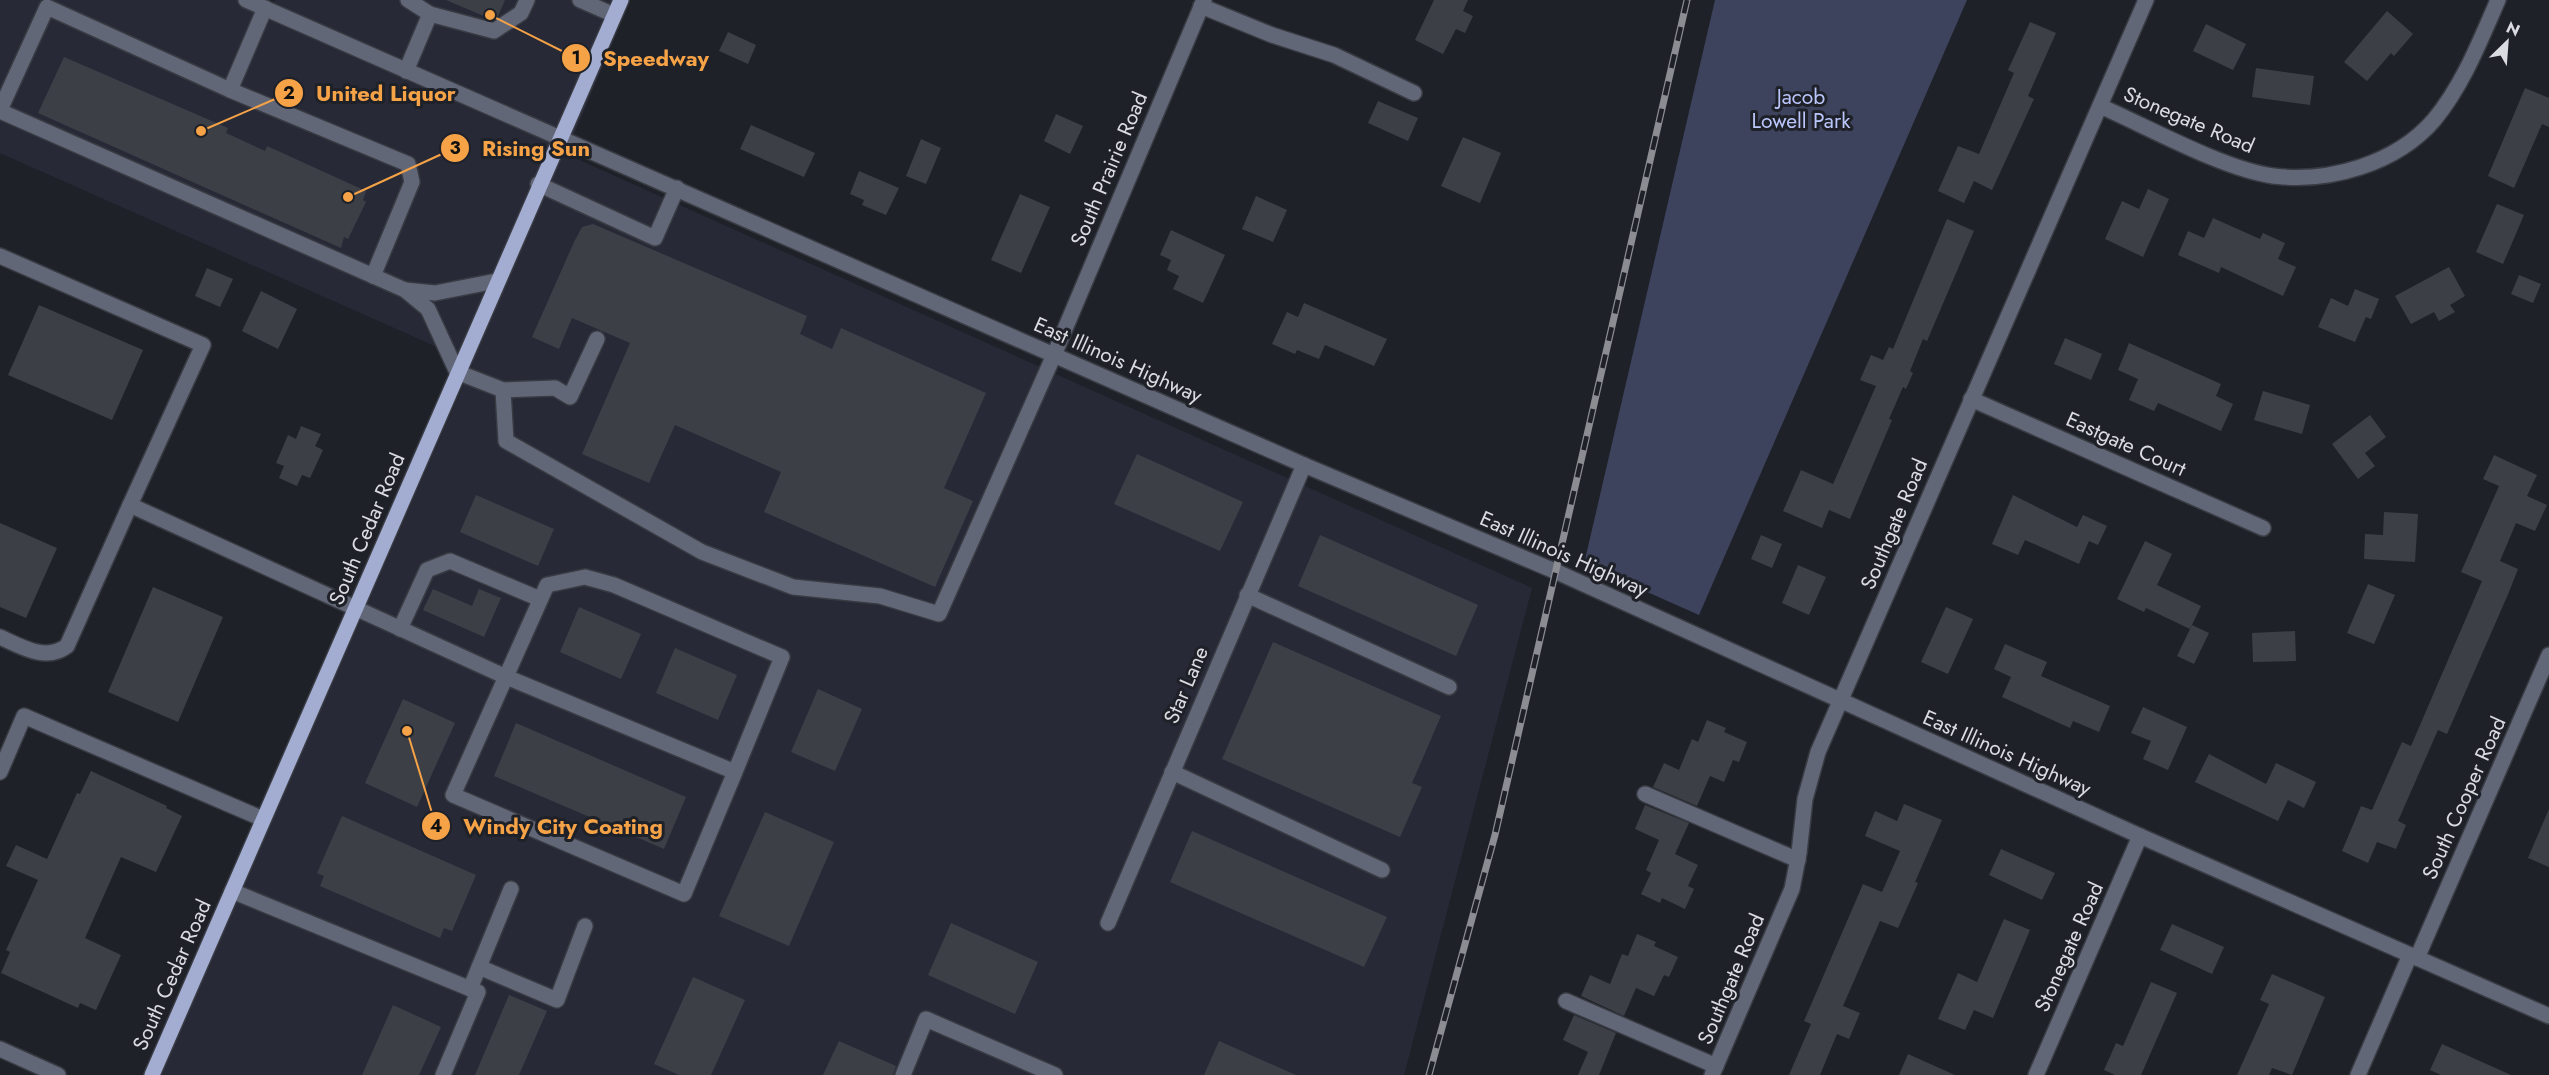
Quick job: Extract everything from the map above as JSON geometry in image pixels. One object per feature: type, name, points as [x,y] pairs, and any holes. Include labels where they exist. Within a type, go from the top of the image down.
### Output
[{"type":"main road","name":"South Cedar Road","points":[[152,1075],[538,184],[621,0]]},
{"type":"street","name":"East Illinois Highway","points":[[246,0],[1304,465],[1557,572],[2140,836],[2549,1016]]},
{"type":"street","points":[[408,0],[430,14],[494,30],[521,13],[527,0]]},
{"type":"street","points":[[580,0],[614,15]]},
{"type":"street","name":"Southgate Road","points":[[1714,1070],[1792,889],[1808,784],[1818,752],[2146,0]]},
{"type":"street","name":"Stonegate Road","points":[[2100,106],[2225,162],[2272,176],[2322,177],[2361,166],[2399,148],[2433,120],[2463,77],[2498,0]]},
{"type":"street","points":[[1202,3],[1272,35],[1334,55],[1414,93]]},
{"type":"street","name":"South Prairie Road","points":[[503,390],[506,441],[702,552],[793,587],[880,596],[939,614],[1054,355],[1202,3]]},
{"type":"street","points":[[373,276],[412,182],[408,164],[230,90],[46,7],[0,111],[373,276],[405,290],[428,309],[457,372],[503,390],[555,388],[570,398],[597,339]]},
{"type":"street","points":[[230,90],[265,8]]},
{"type":"street","points":[[406,71],[430,14]]},
{"type":"street","points":[[538,184],[655,238],[677,188]]},
{"type":"street","points":[[0,256],[203,345],[67,646],[57,654],[41,654],[0,637]]},
{"type":"street","points":[[405,290],[435,293],[496,281]]},
{"type":"street","name":"Eastgate Court","points":[[1971,399],[2264,528]]},
{"type":"street","name":"Star Lane","points":[[1108,923],[1304,465]]},
{"type":"street","points":[[130,505],[504,676],[735,772]]},
{"type":"street","points":[[400,629],[428,570],[450,561],[540,599]]},
{"type":"street","points":[[585,577],[614,585],[782,657],[684,894],[453,795],[504,676],[547,585],[585,577]]},
{"type":"street","points":[[1247,595],[1449,687]]},
{"type":"street","name":"South Cooper Road","points":[[2358,1075],[2549,655]]},
{"type":"street","points":[[0,772],[24,716],[263,819]]},
{"type":"street","points":[[1172,772],[1382,870]]},
{"type":"street","points":[[1645,794],[1798,860]]},
{"type":"street","name":"Stonegate Road","points":[[2036,1075],[2140,836]]},
{"type":"street","points":[[470,989],[511,889]]},
{"type":"street","points":[[232,891],[478,992],[443,1075]]},
{"type":"street","points":[[479,967],[557,1000],[585,926]]},
{"type":"street","points":[[1566,1001],[1714,1070]]},
{"type":"street","points":[[903,1075],[926,1019],[1055,1075]]},
{"type":"street","points":[[0,1049],[58,1075]]},
{"type":"shaded area","points":[[0,0],[258,0],[272,6],[275,0],[630,0],[566,154],[1532,588],[1404,1075],[161,1075],[473,363],[0,153]]},
{"type":"green space","name":"Jacob Lowell Park","points":[[1715,0],[1967,0],[1699,615],[1584,564]]},
{"type":"building","points":[[446,0],[505,0],[498,16],[493,20]]},
{"type":"building","points":[[1434,0],[1468,0],[1463,11],[1473,16],[1465,33],[1456,29],[1443,54],[1415,40]]},
{"type":"building","points":[[2387,11],[2413,34],[2394,56],[2391,53],[2367,81],[2344,62]]},
{"type":"building","points":[[2030,22],[2056,33],[2028,96],[2034,99],[1992,190],[1974,181],[1964,203],[1938,191],[1958,146],[1979,154],[2014,73],[2008,70]]},
{"type":"building","points":[[2206,24],[2246,44],[2233,70],[2193,51]]},
{"type":"building","points":[[728,32],[756,45],[748,64],[719,51]]},
{"type":"building","points":[[64,57],[228,128],[226,133],[265,151],[267,146],[366,191],[363,200],[366,202],[348,239],[344,237],[341,248],[38,113]]},
{"type":"building","points":[[2256,68],[2314,76],[2310,105],[2252,97]]},
{"type":"building","points":[[2525,88],[2549,98],[2549,127],[2542,124],[2514,188],[2488,176]]},
{"type":"building","points":[[1378,101],[1418,118],[1408,141],[1368,123]]},
{"type":"building","points":[[1056,114],[1083,126],[1070,154],[1044,141]]},
{"type":"building","points":[[751,125],[815,153],[804,177],[740,149]]},
{"type":"building","points":[[1463,137],[1501,153],[1480,203],[1441,186]]},
{"type":"building","points":[[921,139],[941,148],[926,184],[906,176]]},
{"type":"building","points":[[859,171],[899,188],[886,215],[862,205],[864,200],[850,194]]},
{"type":"building","points":[[2148,189],[2169,199],[2143,257],[2105,239],[2122,201],[2139,209]]},
{"type":"building","points":[[1020,194],[1050,207],[1021,273],[991,260]]},
{"type":"building","points":[[1256,196],[1287,210],[1273,242],[1242,229]]},
{"type":"building","points":[[2497,204],[2524,215],[2503,264],[2476,252]]},
{"type":"building","points":[[2213,218],[2260,239],[2263,233],[2285,243],[2278,259],[2296,267],[2283,296],[2221,267],[2219,273],[2178,255],[2188,231],[2204,238]]},
{"type":"building","points":[[1947,219],[1974,231],[1927,341],[1923,339],[1910,371],[1913,373],[1906,389],[1903,387],[1889,419],[1892,420],[1850,519],[1829,510],[1822,528],[1783,511],[1801,470],[1833,484],[1876,386],[1860,380],[1871,355],[1883,360],[1889,347],[1893,349]]},
{"type":"building","points":[[593,224],[807,316],[800,334],[832,349],[841,328],[986,393],[944,488],[973,501],[935,587],[764,512],[781,472],[675,425],[649,483],[582,454],[630,343],[572,318],[559,349],[532,337],[582,227]]},
{"type":"building","points":[[1171,230],[1225,255],[1203,303],[1173,289],[1179,276],[1167,270],[1171,260],[1160,255]]},
{"type":"building","points":[[2449,267],[2465,296],[2450,305],[2455,312],[2439,321],[2434,312],[2411,324],[2395,296]]},
{"type":"building","points":[[207,268],[233,279],[220,307],[195,296]]},
{"type":"building","points":[[2519,275],[2541,284],[2533,303],[2511,294]]},
{"type":"building","points":[[2355,289],[2379,299],[2371,319],[2366,317],[2355,342],[2318,327],[2331,298],[2348,306]]},
{"type":"building","points":[[261,291],[297,309],[278,349],[242,331]]},
{"type":"building","points":[[1304,303],[1387,339],[1374,366],[1325,345],[1319,359],[1297,350],[1295,354],[1272,344],[1287,312],[1298,317]]},
{"type":"building","points":[[39,305],[143,350],[112,420],[8,375]]},
{"type":"building","points":[[2065,338],[2102,354],[2091,380],[2054,364]]},
{"type":"building","points":[[2129,343],[2221,384],[2216,396],[2233,404],[2221,431],[2158,403],[2154,411],[2129,400],[2138,379],[2118,370]]},
{"type":"building","points":[[2263,391],[2310,405],[2302,434],[2254,420]]},
{"type":"building","points":[[2370,415],[2386,437],[2365,453],[2375,466],[2358,479],[2332,444]]},
{"type":"building","points":[[301,426],[321,434],[315,446],[323,450],[310,478],[302,475],[297,486],[279,478],[284,466],[276,463],[288,435],[296,439]]},
{"type":"building","points":[[1137,454],[1243,502],[1220,551],[1114,504]]},
{"type":"building","points":[[2494,455],[2537,475],[2527,496],[2547,505],[2535,531],[2516,523],[2500,561],[2518,569],[2509,592],[2447,734],[2438,730],[2398,821],[2406,825],[2396,849],[2377,842],[2368,863],[2342,851],[2361,806],[2372,810],[2402,742],[2411,746],[2482,581],[2461,572],[2499,486],[2483,479]]},
{"type":"building","points":[[476,495],[554,529],[538,566],[460,532]]},
{"type":"building","points":[[2013,495],[2077,527],[2083,515],[2107,526],[2098,545],[2089,541],[2079,564],[2025,540],[2018,555],[1992,544]]},
{"type":"building","points":[[2384,512],[2418,514],[2415,562],[2364,559],[2365,534],[2383,535]]},
{"type":"building","points":[[0,523],[57,548],[26,618],[0,607]]},
{"type":"building","points":[[1320,535],[1478,605],[1456,656],[1298,586]]},
{"type":"building","points":[[1761,535],[1782,544],[1772,568],[1751,559]]},
{"type":"building","points":[[2145,541],[2172,554],[2157,585],[2201,606],[2190,629],[2146,608],[2144,612],[2117,599]]},
{"type":"building","points":[[1798,565],[1826,577],[1809,615],[1782,603]]},
{"type":"building","points":[[2368,584],[2395,595],[2374,644],[2347,633]]},
{"type":"building","points":[[153,587],[223,617],[178,722],[108,692]]},
{"type":"building","points":[[433,589],[472,606],[479,589],[501,598],[484,637],[423,610]]},
{"type":"building","points":[[579,607],[641,634],[621,679],[560,652]]},
{"type":"building","points":[[1946,607],[1973,619],[1948,674],[1921,662]]},
{"type":"building","points":[[2192,625],[2209,633],[2194,664],[2177,656]]},
{"type":"building","points":[[2295,631],[2296,661],[2253,662],[2252,633]]},
{"type":"building","points":[[1273,642],[1441,716],[1412,783],[1422,787],[1400,837],[1222,759]]},
{"type":"building","points":[[2005,644],[2047,662],[2041,676],[2110,706],[2099,732],[2073,721],[2070,728],[2002,697],[2011,677],[1994,669]]},
{"type":"building","points":[[675,648],[737,675],[718,720],[656,693]]},
{"type":"building","points":[[818,689],[862,709],[835,771],[791,752]]},
{"type":"building","points":[[403,699],[455,723],[417,807],[365,783]]},
{"type":"building","points":[[2143,707],[2187,727],[2168,770],[2143,759],[2151,741],[2131,733]]},
{"type":"building","points":[[1707,720],[1726,728],[1724,732],[1747,742],[1739,762],[1733,760],[1724,782],[1710,776],[1697,806],[1653,787],[1664,763],[1679,770],[1692,739],[1698,742]]},
{"type":"building","points":[[516,723],[686,797],[664,849],[494,776]]},
{"type":"building","points":[[2209,754],[2266,784],[2276,763],[2316,782],[2304,808],[2288,800],[2278,821],[2195,782]]},
{"type":"building","points":[[91,771],[167,806],[166,808],[182,816],[156,872],[121,857],[85,938],[121,955],[96,1010],[80,1003],[78,1008],[1,973],[10,952],[6,950],[38,880],[6,866],[16,845],[47,859],[77,793],[80,794]]},
{"type":"building","points":[[1904,804],[1942,820],[1915,882],[1918,883],[1898,928],[1880,921],[1843,1006],[1860,1013],[1849,1039],[1837,1034],[1820,1075],[1789,1075],[1811,1024],[1804,1021],[1863,884],[1882,892],[1900,851],[1865,836],[1875,811],[1897,821]]},
{"type":"building","points":[[1645,805],[1689,823],[1675,854],[1698,865],[1688,886],[1694,889],[1685,909],[1662,898],[1660,903],[1641,894],[1651,873],[1646,870],[1659,840],[1635,829]]},
{"type":"building","points":[[2549,809],[2549,867],[2528,858]]},
{"type":"building","points":[[765,812],[834,842],[789,946],[719,916]]},
{"type":"building","points":[[342,816],[476,875],[452,931],[444,928],[440,938],[320,886],[324,876],[317,873]]},
{"type":"building","points":[[1192,831],[1387,917],[1364,967],[1170,882]]},
{"type":"building","points":[[2001,849],[2055,873],[2042,900],[1989,875]]},
{"type":"building","points":[[2004,919],[2030,930],[1993,1018],[1974,1010],[1965,1030],[1938,1019],[1958,973],[1977,982]]},
{"type":"building","points":[[951,923],[1038,962],[1015,1014],[928,975]]},
{"type":"building","points":[[2172,924],[2224,947],[2212,974],[2160,950]]},
{"type":"building","points":[[1637,934],[1656,942],[1654,946],[1678,957],[1669,977],[1664,975],[1654,996],[1636,988],[1624,1016],[1581,996],[1590,975],[1610,984],[1622,954],[1628,956]]},
{"type":"building","points":[[2272,974],[2325,997],[2292,1075],[2272,1068],[2269,1075],[2237,1075],[2269,1004],[2260,1000]]},
{"type":"building","points":[[693,977],[745,1000],[711,1075],[679,1075],[654,1064]]},
{"type":"building","points":[[2151,982],[2177,993],[2141,1075],[2115,1075],[2104,1070],[2116,1043],[2123,1046]]},
{"type":"building","points":[[509,995],[547,1011],[519,1075],[475,1075]]},
{"type":"building","points":[[393,1005],[441,1027],[419,1075],[362,1075]]},
{"type":"building","points":[[1574,1015],[1616,1033],[1599,1075],[1578,1075],[1588,1052],[1563,1040]]},
{"type":"building","points":[[839,1041],[896,1066],[893,1075],[823,1075]]},
{"type":"building","points":[[1219,1041],[1296,1075],[1204,1075]]},
{"type":"building","points":[[2442,1044],[2511,1075],[2441,1075],[2430,1070]]},
{"type":"building","points":[[1908,1054],[1955,1075],[1899,1075]]},
{"type":"railway","points":[[1429,1075],[1495,835],[1687,0]]},
{"type":"place","name":"Speedway","points":[[490,15]]},
{"type":"place","name":"United Liquor","points":[[201,131]]},
{"type":"place","name":"Rising Sun","points":[[348,197]]},
{"type":"place","name":"Windy City Coating","points":[[407,731]]}]
